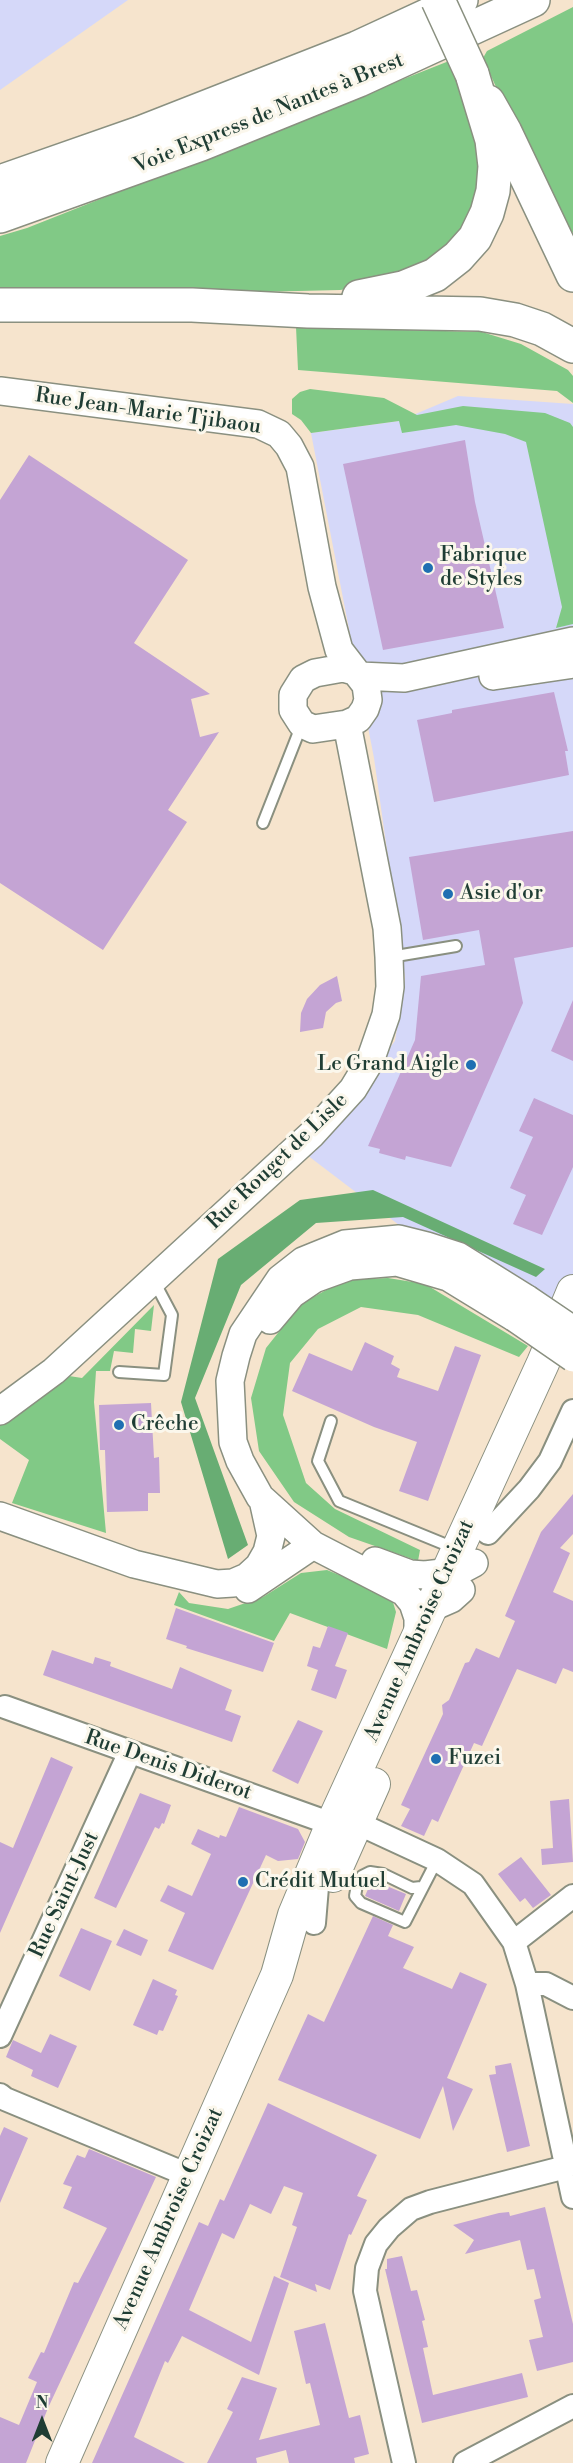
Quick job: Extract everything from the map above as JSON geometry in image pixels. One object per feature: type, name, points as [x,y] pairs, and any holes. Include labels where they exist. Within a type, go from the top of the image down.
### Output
[{"type":"main road","points":[[0,159],[135,112],[315,43],[409,0]]},
{"type":"main road","points":[[438,0],[472,74],[505,132],[573,275]]},
{"type":"main road","name":"Voie Express de Nantes à Brest","points":[[0,182],[140,134],[325,61],[460,0]]},
{"type":"main road","name":"Voie Express de Nantes à Brest","points":[[0,216],[201,144],[359,80],[533,0]]},
{"type":"main road","points":[[192,305],[371,297],[403,288],[435,275],[458,257],[475,238],[488,213],[494,183],[492,140],[472,74]]},
{"type":"main road","points":[[0,305],[26,303],[192,305],[308,311],[480,314],[515,320],[542,329],[573,346]]},
{"type":"main road","name":"Avenue Ambroise Croizat","points":[[62,2463],[277,1975],[294,1914],[312,1886],[345,1823],[573,1292]]},
{"type":"main road","name":"Avenue Ambroise Croizat","points":[[445,1589],[488,1533],[547,1402],[573,1351]]},
{"type":"main road","name":"Avenue Ambroise Croizat","points":[[277,1975],[314,1923],[373,1736],[425,1641]]},
{"type":"street","name":"Rue Jean-Marie Tjibaou","points":[[0,391],[258,424],[279,434],[289,446],[300,467],[322,587],[339,650],[357,674]]},
{"type":"street","name":"Rue Jean-Marie Tjibaou","points":[[315,673],[324,652],[322,587]]},
{"type":"street","points":[[573,641],[404,678],[357,674],[343,668],[315,673],[303,679],[293,695],[293,710],[302,724],[313,729],[356,717],[412,690],[573,664]]},
{"type":"street","points":[[356,717],[368,700],[366,685],[357,674]]},
{"type":"street","name":"Rue Rouget de Lisle","points":[[0,1411],[54,1371],[333,1114],[370,1061],[386,1015],[390,987],[389,957],[387,928],[356,717]]},
{"type":"street","points":[[445,1589],[404,1592],[294,1532],[263,1500],[240,1461],[233,1442],[229,1404],[230,1381],[243,1335],[280,1279],[303,1262],[335,1247],[371,1240],[399,1239],[458,1256],[521,1308],[573,1358]]},
{"type":"street","points":[[445,1589],[355,1552],[294,1532],[261,1472],[247,1439],[243,1403],[244,1383],[249,1361],[274,1314],[292,1294],[314,1279],[350,1266],[397,1262],[448,1277],[573,1330]]},
{"type":"street","points":[[488,1533],[529,1490],[550,1461],[573,1411]]},
{"type":"street","points":[[0,1516],[134,1564],[194,1591],[213,1596],[241,1592],[264,1580],[294,1532]]},
{"type":"street","points":[[134,1564],[217,1584],[233,1583],[247,1577],[259,1566],[267,1552],[294,1532]]},
{"type":"street","name":"Rue Denis Diderot","points":[[5,1707],[129,1754],[345,1823],[437,1860],[473,1884],[514,1942],[527,1984],[573,2197]]},
{"type":"street","name":"Rue Saint-Just","points":[[0,2036],[129,1754]]},
{"type":"street","points":[[312,1886],[314,1923]]},
{"type":"street","points":[[514,1942],[573,1896]]},
{"type":"street","points":[[527,1984],[546,1984],[573,1998]]},
{"type":"street","points":[[2,2102],[188,2175]]},
{"type":"street","points":[[404,2463],[365,2291],[367,2268],[376,2244],[389,2228],[411,2209],[566,2167]]},
{"type":"street","points":[[465,2463],[573,2406]]},
{"type":"lane","points":[[263,823],[302,724]]},
{"type":"lane","points":[[389,957],[456,946]]},
{"type":"lane","points":[[119,1372],[164,1375],[172,1315],[154,1281]]},
{"type":"lane","points":[[331,1421],[318,1461],[339,1501],[445,1589]]},
{"type":"lane","points":[[421,1887],[412,1888],[383,1874],[370,1872],[362,1876],[355,1896],[361,1904],[405,1922],[421,1887],[437,1860]]},
{"type":"shaded area","points":[[0,0],[128,0],[0,90]]},
{"type":"shaded area","points":[[458,396],[573,404],[573,1329],[424,1244],[307,1155],[395,1041],[405,978],[374,758],[311,433],[399,421]]},
{"type":"green space","points":[[573,7],[573,233],[552,212],[483,58],[487,51]]},
{"type":"green space","points":[[449,61],[476,137],[483,176],[473,212],[456,242],[418,268],[383,284],[340,290],[256,292],[0,288],[0,236],[27,228]]},
{"type":"green space","points":[[296,327],[482,332],[521,344],[568,370],[573,376],[573,403],[557,391],[298,370]]},
{"type":"green space","points":[[310,389],[384,398],[417,415],[463,406],[545,413],[570,423],[573,427],[573,624],[556,628],[562,607],[526,442],[505,434],[456,425],[402,433],[399,421],[311,433],[301,420],[292,414],[292,399],[300,392]]},
{"type":"green space","points":[[373,1190],[545,1269],[536,1277],[403,1217],[316,1223],[241,1285],[195,1398],[248,1545],[228,1559],[181,1402],[218,1259],[300,1200]]},
{"type":"green space","points":[[388,1278],[425,1284],[528,1346],[519,1357],[418,1315],[361,1307],[318,1329],[290,1363],[283,1415],[306,1483],[335,1509],[420,1550],[418,1561],[349,1537],[294,1502],[259,1451],[251,1398],[266,1348],[301,1304],[344,1280]]},
{"type":"green space","points":[[154,1305],[151,1331],[135,1329],[133,1353],[114,1351],[110,1371],[96,1371],[94,1402],[106,1533],[12,1503],[29,1460],[0,1439],[0,1424],[69,1376],[82,1378]]},
{"type":"green space","points":[[327,1570],[391,1596],[396,1612],[387,1649],[290,1613],[274,1641],[174,1605],[179,1592],[189,1603],[228,1609],[263,1597],[301,1573]]},
{"type":"building","name":"Fabrique de Styles","points":[[465,440],[475,502],[504,628],[383,650],[343,464]]},
{"type":"building","points":[[29,455],[188,560],[134,643],[210,694],[191,699],[200,737],[219,732],[168,810],[187,822],[103,950],[0,883],[0,500]]},
{"type":"building","points":[[554,692],[568,751],[565,751],[569,775],[434,802],[417,720],[452,713],[452,710]]},
{"type":"building","points":[[573,831],[573,947],[514,958],[523,1003],[451,1167],[406,1156],[405,1160],[379,1153],[380,1149],[368,1146],[415,1040],[421,976],[485,965],[479,930],[423,940],[409,857]]},
{"type":"building","points":[[337,976],[342,1001],[326,1012],[323,1028],[300,1032],[301,1013],[307,999],[320,985]]},
{"type":"building","points":[[573,1000],[573,1061],[551,1051]]},
{"type":"building","points":[[534,1098],[573,1115],[573,1167],[542,1235],[513,1224],[526,1195],[510,1188],[533,1137],[519,1131]]},
{"type":"building","points":[[365,1342],[394,1356],[391,1364],[400,1369],[397,1377],[438,1391],[455,1346],[481,1355],[428,1501],[399,1491],[417,1442],[374,1427],[292,1391],[309,1353],[352,1371]]},
{"type":"building","points":[[151,1403],[154,1458],[159,1457],[160,1493],[148,1493],[148,1511],[107,1512],[105,1450],[100,1450],[99,1405]]},
{"type":"building","points":[[573,1494],[573,1534],[560,1548],[570,1553],[553,1592],[573,1601],[573,1672],[563,1668],[556,1684],[517,1669],[482,1746],[474,1743],[438,1822],[432,1819],[424,1836],[401,1826],[410,1809],[401,1805],[443,1714],[442,1705],[449,1700],[465,1663],[469,1662],[476,1648],[499,1658],[515,1621],[505,1616],[541,1532]]},
{"type":"building","points":[[176,1608],[274,1643],[263,1672],[186,1648],[187,1646],[166,1639]]},
{"type":"building","points":[[328,1626],[348,1633],[335,1666],[347,1670],[336,1699],[311,1690],[318,1670],[307,1666],[313,1646],[320,1648]]},
{"type":"building","points":[[52,1650],[93,1664],[95,1657],[111,1662],[110,1666],[172,1689],[180,1667],[232,1690],[225,1710],[241,1716],[232,1742],[43,1675]]},
{"type":"building","points":[[298,1720],[323,1731],[298,1784],[272,1771]]},
{"type":"building","points":[[51,1757],[73,1767],[0,1933],[0,1842],[13,1848]]},
{"type":"building","points":[[140,1793],[171,1805],[164,1824],[162,1823],[159,1829],[155,1827],[116,1908],[94,1898]]},
{"type":"building","points":[[569,1799],[573,1862],[542,1865],[541,1849],[553,1848],[550,1801]]},
{"type":"building","points":[[239,1807],[298,1829],[305,1842],[298,1859],[278,1861],[266,1855],[213,1970],[168,1951],[185,1913],[160,1901],[168,1885],[192,1896],[211,1854],[191,1844],[198,1829],[219,1838],[220,1835],[226,1837]]},
{"type":"building","points":[[521,1857],[551,1895],[533,1908],[525,1898],[520,1902],[498,1874]]},
{"type":"building","points":[[372,1880],[406,1894],[399,1911],[365,1896]]},
{"type":"building","points":[[373,1916],[393,1925],[388,1936],[414,1947],[403,1968],[452,1989],[460,1972],[487,1984],[447,2078],[473,2089],[453,2131],[443,2086],[420,2139],[278,2080],[308,2014],[324,2022]]},
{"type":"building","points":[[81,1928],[112,1941],[90,1991],[59,1976]]},
{"type":"building","points":[[124,1929],[148,1940],[141,1956],[116,1945]]},
{"type":"building","points":[[153,1979],[177,1990],[175,1995],[178,1996],[163,2031],[159,2030],[157,2035],[133,2025]]},
{"type":"building","points":[[50,2034],[77,2046],[58,2088],[31,2076],[33,2070],[6,2057],[13,2040],[41,2053]]},
{"type":"building","points":[[511,2063],[530,2146],[507,2152],[489,2075],[496,2074],[495,2066]]},
{"type":"building","points":[[268,2103],[377,2155],[357,2196],[367,2200],[351,2235],[349,2234],[330,2290],[315,2284],[317,2292],[280,2277],[297,2227],[292,2225],[303,2193],[284,2186],[271,2214],[250,2204],[234,2239],[222,2233],[189,2310],[251,2342],[274,2276],[289,2283],[259,2375],[182,2336],[168,2363],[165,2361],[134,2437],[185,2463],[92,2463],[199,2222],[208,2226],[220,2199],[224,2201]]},
{"type":"building","points":[[4,2127],[28,2138],[0,2203],[0,2136]]},
{"type":"building","points":[[89,2149],[156,2177],[48,2408],[26,2463],[0,2463],[0,2417],[19,2425],[37,2382],[28,2378],[41,2352],[44,2353],[74,2282],[78,2283],[107,2228],[63,2208],[72,2187],[63,2184],[77,2155],[85,2158]]},
{"type":"building","points":[[545,2207],[573,2324],[573,2362],[537,2371],[529,2340],[543,2337],[534,2300],[541,2298],[534,2269],[527,2270],[520,2240],[465,2254],[474,2240],[453,2225],[499,2213],[509,2212],[510,2216]]},
{"type":"building","points":[[402,2256],[411,2291],[417,2290],[425,2320],[422,2321],[428,2347],[423,2348],[433,2395],[522,2373],[528,2397],[422,2423],[385,2269],[387,2269],[387,2259]]},
{"type":"building","points":[[325,2323],[349,2418],[360,2415],[369,2454],[354,2458],[355,2463],[289,2463],[286,2450],[256,2458],[257,2463],[207,2463],[233,2412],[227,2409],[242,2377],[277,2388],[259,2440],[320,2425],[310,2383],[306,2384],[294,2331]]},
{"type":"place","name":"Fabrique de Styles","points":[[428,568]]},
{"type":"place","name":"Asie d'or","points":[[448,894]]},
{"type":"place","name":"Le Grand Aigle","points":[[471,1065]]},
{"type":"place","name":"Crêche","points":[[119,1425]]},
{"type":"place","name":"Fuzei","points":[[436,1759]]},
{"type":"place","name":"Crédit Mutuel","points":[[243,1882]]}]
